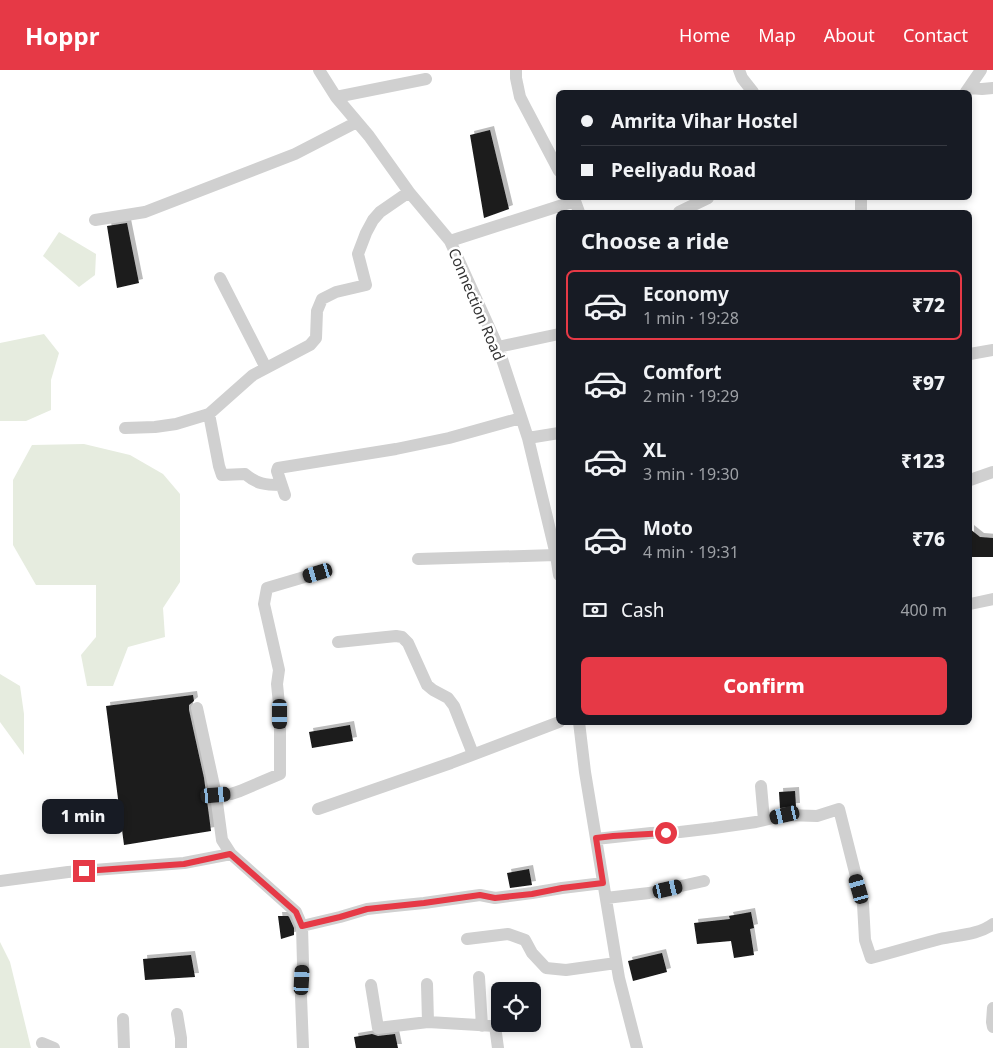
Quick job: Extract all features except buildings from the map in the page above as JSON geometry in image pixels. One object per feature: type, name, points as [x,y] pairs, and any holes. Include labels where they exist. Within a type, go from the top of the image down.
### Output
[{"type":"street","name":"Connection Road","points":[[319,70],[336,97],[409,192],[450,241],[498,347],[528,438],[556,555]]},
{"type":"street","points":[[516,70],[520,97],[556,165]]},
{"type":"street","points":[[739,70],[742,78],[751,90]]},
{"type":"street","points":[[967,90],[980,70]]},
{"type":"street","points":[[336,97],[426,79]]},
{"type":"street","points":[[967,90],[993,88]]},
{"type":"street","points":[[95,220],[145,212],[294,154],[357,122]]},
{"type":"street","points":[[125,428],[176,424],[209,414],[253,375],[304,350],[316,338],[317,311],[322,299],[336,292],[366,285],[358,254],[372,220],[380,212],[409,192]]},
{"type":"street","points":[[683,210],[704,200]]},
{"type":"street","points":[[450,241],[575,204]]},
{"type":"street","points":[[220,278],[266,368]]},
{"type":"street","points":[[498,347],[556,335]]},
{"type":"street","points":[[972,354],[993,350]]},
{"type":"street","points":[[209,414],[222,475],[245,474],[254,481],[283,490],[277,471],[278,468],[396,449],[449,438],[521,418]]},
{"type":"street","points":[[528,438],[556,433]]},
{"type":"street","points":[[972,479],[993,472]]},
{"type":"street","points":[[418,559],[556,555]]},
{"type":"street","points":[[216,795],[231,794],[280,774],[280,714],[277,684],[279,670],[264,604],[267,588],[318,573]]},
{"type":"street","points":[[972,604],[993,599]]},
{"type":"street","points":[[338,642],[402,637],[408,643],[427,684],[433,690],[448,698],[454,706],[473,754]]},
{"type":"street","points":[[197,708],[216,795],[222,840],[230,854],[296,912],[302,926],[303,1048]]},
{"type":"street","points":[[318,809],[451,763],[556,723]]},
{"type":"street","points":[[578,725],[616,963],[637,1048]]},
{"type":"street","points":[[762,786],[764,820]]},
{"type":"street","points":[[596,838],[714,828],[785,815],[817,816],[838,809],[863,904],[865,940],[871,958],[942,939],[991,930]]},
{"type":"street","points":[[0,881],[68,872],[184,864],[230,854]]},
{"type":"street","points":[[606,898],[649,894],[704,881]]},
{"type":"street","points":[[302,926],[367,909],[480,895],[495,898],[532,894],[603,883]]},
{"type":"street","points":[[467,939],[508,934],[525,940],[532,952],[546,968],[566,970],[616,963]]},
{"type":"street","points":[[479,977],[482,1026]]},
{"type":"street","points":[[371,984],[378,1028],[428,1022],[495,1026],[498,1048]]},
{"type":"street","points":[[427,984],[428,1022]]},
{"type":"street","points":[[993,1008],[993,1027]]},
{"type":"street","points":[[176,1014],[181,1048]]},
{"type":"street","points":[[123,1019],[124,1048]]},
{"type":"shaded area","points":[[59,232],[96,254],[95,275],[79,287],[43,256]]},
{"type":"shaded area","points":[[44,334],[59,353],[51,380],[51,410],[26,421],[0,421],[0,343]]},
{"type":"shaded area","points":[[84,444],[130,455],[163,474],[180,494],[180,582],[163,608],[165,637],[128,647],[113,686],[87,686],[81,655],[96,637],[96,585],[36,585],[13,545],[13,480],[32,445]]},
{"type":"shaded area","points":[[0,674],[20,686],[24,714],[24,755],[0,722]]},
{"type":"shaded area","points":[[0,942],[10,962],[31,1048],[0,1048]]},
{"type":"route","points":[[84,871],[184,864],[230,854],[296,912],[302,926],[367,909],[480,895],[495,898],[532,894],[603,883],[596,838],[666,833]]}]
